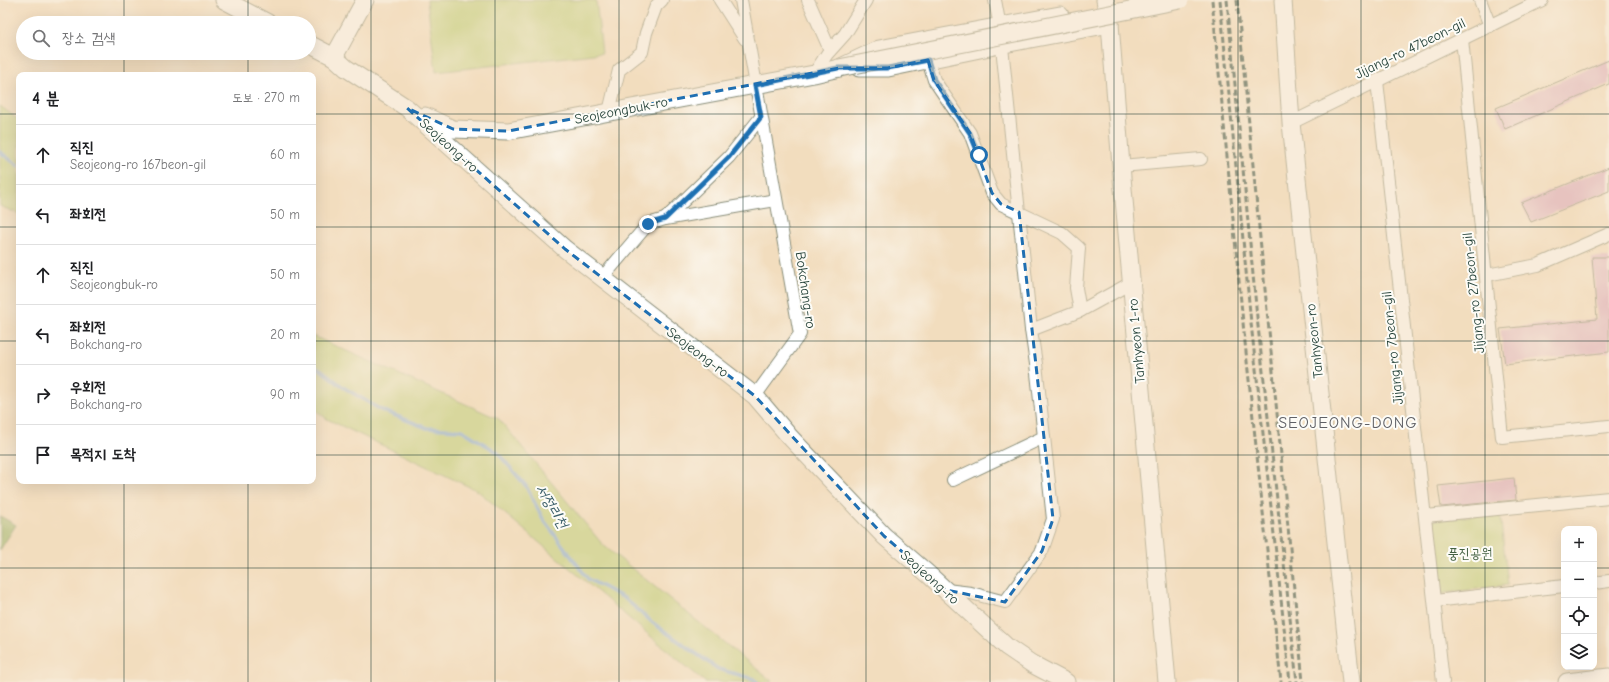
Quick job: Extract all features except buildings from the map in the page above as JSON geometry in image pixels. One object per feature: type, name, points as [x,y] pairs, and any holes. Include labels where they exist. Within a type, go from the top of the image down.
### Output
[{"type":"street","points":[[224,0],[255,16]]},
{"type":"street","points":[[334,57],[365,0]]},
{"type":"street","points":[[608,112],[619,70],[642,52],[648,26],[656,6],[662,0]]},
{"type":"street","points":[[720,0],[748,44]]},
{"type":"street","name":"Bokchang-ro","points":[[740,0],[800,334],[755,396]]},
{"type":"street","points":[[808,0],[830,50]]},
{"type":"street","points":[[814,74],[830,50],[844,34],[866,0]]},
{"type":"street","points":[[946,590],[1005,602],[1042,551],[1053,519],[1031,330],[1002,44],[995,0]]},
{"type":"street","points":[[838,68],[1180,0]]},
{"type":"street","points":[[1480,0],[1490,26]]},
{"type":"street","name":"Jijang-ro 47beon-gil","points":[[1291,123],[1542,0]]},
{"type":"street","name":"Tanhyeon-ro","points":[[1288,2],[1291,123],[1351,682]]},
{"type":"street","points":[[838,68],[879,49],[1000,27],[1106,3]]},
{"type":"street","name":"Tanhyeon 1-ro","points":[[1106,3],[1110,24],[1131,283],[1168,682]]},
{"type":"street","points":[[838,68],[888,68],[1002,44],[1110,24]]},
{"type":"street","name":"Jijang-ro 27beon-gil","points":[[1462,39],[1487,275],[1502,438],[1609,426]]},
{"type":"street","name":"Seojeong-ro","points":[[316,48],[334,57],[346,68],[407,108],[566,249],[755,396],[789,436],[884,536],[946,590],[1007,647],[1032,664],[1066,682]]},
{"type":"street","points":[[928,60],[934,80],[970,133],[992,193],[1001,204],[1062,233],[1079,248],[1076,288],[1080,311]]},
{"type":"street","name":"Seojeongbuk-ro","points":[[407,108],[453,129],[508,132],[814,74],[838,68]]},
{"type":"street","name":"Jijang-ro 7beon-gil","points":[[1377,81],[1426,516],[1443,682]]},
{"type":"street","points":[[665,219],[729,157],[761,117]]},
{"type":"street","points":[[1121,166],[1201,159]]},
{"type":"street","points":[[603,277],[648,224],[665,219],[776,200]]},
{"type":"street","points":[[1487,275],[1538,265],[1609,234]]},
{"type":"street","points":[[1031,330],[1080,311],[1131,283]]},
{"type":"street","points":[[953,480],[1044,437]]},
{"type":"street","points":[[1426,516],[1609,498]]},
{"type":"street","points":[[1597,583],[1609,581]]},
{"type":"street","points":[[1435,601],[1561,586]]},
{"type":"street","points":[[1567,682],[1609,677]]},
{"type":"highlighted area","points":[[928,60],[934,80],[970,133],[992,193],[1001,204],[1019,212],[1053,519],[1042,551],[1005,602],[946,590],[884,536],[755,396],[565,249],[407,108],[453,129],[508,131],[839,68],[888,68]]},
{"type":"green space","points":[[427,0],[596,0],[602,53],[436,72]]},
{"type":"green space","points":[[0,106],[16,118],[16,213],[0,206]]},
{"type":"green space","points":[[316,337],[499,419],[603,545],[773,682],[705,682],[478,491],[327,419],[316,410]]},
{"type":"green space","name":"풍진공원","points":[[1500,513],[1508,585],[1439,594],[1432,520]]},
{"type":"green space","points":[[0,516],[16,525],[0,550]]},
{"type":"waterway","name":"서정리천","points":[[0,152],[16,164]]},
{"type":"waterway","name":"서정리천","points":[[316,367],[343,387],[381,410],[427,428],[462,430],[497,452],[526,486],[543,519],[588,579],[624,598],[653,623],[718,669],[754,679],[757,682]]},
{"type":"railway","points":[[1212,0],[1244,333],[1281,682]]},
{"type":"railway","points":[[1220,0],[1251,323],[1290,682]]},
{"type":"railway","points":[[1227,0],[1257,317],[1297,682]]},
{"type":"railway","points":[[1237,0],[1303,682]]},
{"type":"district","name":"SEOJEONG-DONG","points":[[1348,422]]},
{"type":"route","points":[[648,224],[665,219],[729,157],[761,117],[755,85],[838,68],[888,68],[928,60],[934,80],[950,106],[970,133],[979,155]]}]
